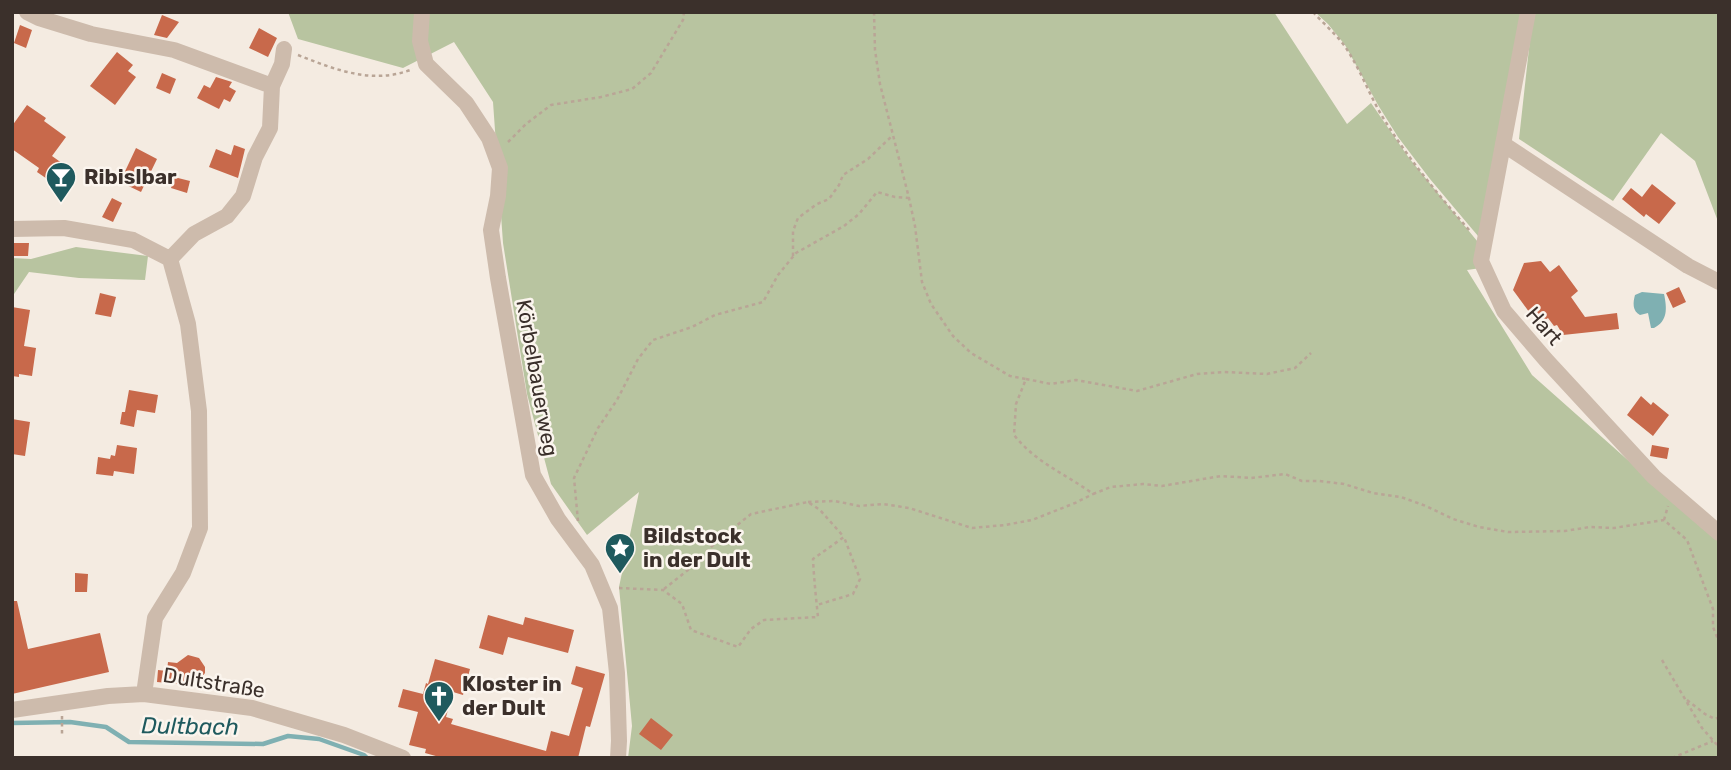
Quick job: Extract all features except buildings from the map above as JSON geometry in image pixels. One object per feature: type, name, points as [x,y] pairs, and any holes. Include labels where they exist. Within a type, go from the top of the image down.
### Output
[{"type":"street","points":[[26,12],[91,34],[174,50],[272,86]]},
{"type":"street","points":[[422,12],[420,41],[426,64]]},
{"type":"street","name":"Hart","points":[[1528,12],[1481,261],[1504,311],[1546,360],[1640,463],[1719,533]]},
{"type":"street","points":[[170,259],[194,234],[227,216],[243,196],[256,157],[270,128],[272,86],[282,64],[284,50]]},
{"type":"street","name":"Körbelbauerweg","points":[[426,64],[466,103],[489,138],[500,168],[491,230],[533,475],[558,519],[592,565],[610,608],[617,673],[618,758]]},
{"type":"street","points":[[1503,144],[1688,266],[1719,282]]},
{"type":"street","points":[[1618,220],[1628,206]]},
{"type":"street","points":[[12,229],[64,228],[93,232],[133,240],[170,259],[188,324],[199,411],[200,528],[183,573],[155,618],[144,694]]},
{"type":"street","name":"Hart","points":[[1674,494],[1719,521]]},
{"type":"street","name":"Dultstraße","points":[[12,710],[108,696],[144,694],[252,708],[344,736],[403,758]]},
{"type":"path","points":[[496,155],[526,124],[551,105],[632,89],[651,73],[683,20],[684,12]]},
{"type":"path","points":[[1313,12],[1346,49],[1372,101],[1393,133],[1439,195],[1484,246]]},
{"type":"path","points":[[874,13],[875,50],[880,84],[915,226],[922,282],[931,304],[953,337],[971,354],[1010,376],[1051,384],[1076,380],[1137,391],[1197,374],[1267,374],[1295,368],[1311,353]]},
{"type":"path","points":[[284,50],[322,65],[366,77],[403,73],[426,64]]},
{"type":"path","points":[[793,256],[793,231],[798,218],[829,199],[843,174],[868,159],[893,135]]},
{"type":"path","points":[[579,547],[574,478],[598,428],[617,400],[638,359],[653,340],[692,327],[715,315],[763,302],[778,275],[796,253],[844,226],[859,214],[877,192],[909,198]]},
{"type":"path","points":[[1026,379],[1016,404],[1014,435],[1036,458],[1093,494]]},
{"type":"path","points":[[663,590],[751,514],[808,502],[835,501],[859,506],[883,503],[909,508],[972,528],[1032,520],[1111,487],[1143,484],[1162,486],[1221,476],[1251,478],[1285,474],[1301,481],[1344,484],[1401,497],[1453,519],[1508,532],[1614,528],[1664,520],[1687,540],[1713,609],[1713,627],[1719,642]]},
{"type":"path","points":[[808,502],[820,509],[845,537],[860,579],[853,594],[817,605]]},
{"type":"path","points":[[610,608],[612,588],[663,590],[682,604],[691,629],[738,647],[751,629],[764,620],[818,617],[813,559],[845,537]]},
{"type":"path","points":[[1662,660],[1702,728],[1719,747]]},
{"type":"path","points":[[1683,696],[1705,714],[1719,718]]},
{"type":"path","points":[[62,715],[62,737]]},
{"type":"path","points":[[1672,758],[1713,741]]},
{"type":"green space","points":[[288,12],[1274,12],[1347,124],[1371,103],[1409,158],[1482,247],[1481,268],[1467,270],[1532,375],[1719,541],[1719,758],[628,758],[632,726],[619,587],[639,492],[587,535],[551,484],[527,394],[503,243],[493,102],[454,42],[403,68],[298,39]]},
{"type":"green space","points":[[1315,12],[1524,12],[1491,192],[1478,236],[1398,137],[1345,45]]},
{"type":"green space","points":[[1533,12],[1719,12],[1719,224],[1695,161],[1661,133],[1613,201],[1519,139]]},
{"type":"green space","points":[[76,247],[148,256],[145,280],[79,278],[29,272],[12,297],[12,258],[31,259]]},
{"type":"water","points":[[1642,292],[1664,294],[1665,314],[1662,322],[1654,328],[1651,328],[1648,313],[1640,315],[1634,309],[1635,295]]},
{"type":"waterway","name":"Dultbach","points":[[12,723],[70,722],[106,727],[129,742],[263,744],[288,736],[319,739],[367,758]]},
{"type":"place","name":"Ribislbar","points":[[61,204]]},
{"type":"place","name":"Bildstock in der Dult","points":[[620,575]]},
{"type":"place","name":"Kloster in der Dult","points":[[439,723]]}]
